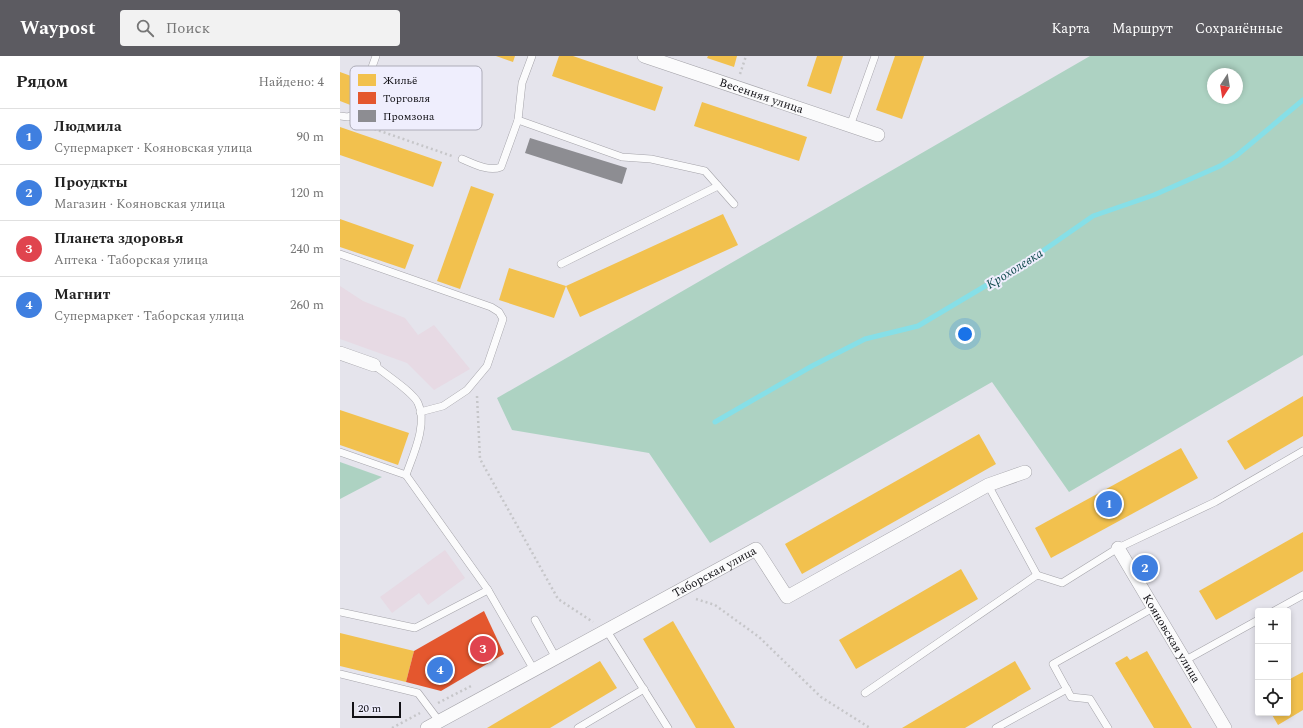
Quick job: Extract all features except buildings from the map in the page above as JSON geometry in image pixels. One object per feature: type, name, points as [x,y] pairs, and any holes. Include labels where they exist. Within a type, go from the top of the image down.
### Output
[{"type":"street","name":"Весенняя улица","points":[[644,56],[668,60],[735,87],[878,135]]},
{"type":"street","points":[[340,353],[374,365]]},
{"type":"street","name":"Таборская улица","points":[[427,728],[756,549],[787,597],[988,485],[1025,472]]},
{"type":"street","name":"Кояновская улица","points":[[1118,548],[1225,728]]},
{"type":"lane","points":[[372,66],[376,56]]},
{"type":"lane","points":[[462,159],[488,168],[496,169],[501,167],[518,120],[522,83],[532,56]]},
{"type":"lane","points":[[850,126],[875,56]]},
{"type":"lane","points":[[340,116],[348,117]]},
{"type":"lane","points":[[518,120],[622,157],[650,159],[705,171],[734,204]]},
{"type":"lane","points":[[561,264],[718,186]]},
{"type":"lane","points":[[340,254],[491,307],[500,312],[503,319],[501,327],[487,366],[476,380],[467,390],[443,406],[420,412]]},
{"type":"lane","points":[[374,365],[407,390],[418,403],[422,421],[419,438],[406,475]]},
{"type":"lane","points":[[988,485],[1037,575],[1062,583],[1118,548],[1215,502],[1303,451]]},
{"type":"lane","points":[[340,452],[406,475],[488,590],[534,670]]},
{"type":"lane","points":[[865,693],[1037,575]]},
{"type":"lane","points":[[340,612],[415,628],[488,590]]},
{"type":"lane","points":[[1279,608],[1303,595]]},
{"type":"lane","points":[[1108,728],[1090,699],[1071,697],[1053,664],[1154,608]]},
{"type":"lane","points":[[536,620],[556,658]]},
{"type":"lane","points":[[1184,661],[1255,622]]},
{"type":"lane","points":[[607,630],[668,728]]},
{"type":"lane","points":[[340,674],[418,693],[439,721]]},
{"type":"lane","points":[[578,728],[644,689]]},
{"type":"lane","points":[[996,728],[1067,689]]},
{"type":"path","points":[[735,87],[746,56]]},
{"type":"path","points":[[377,130],[462,159]]},
{"type":"path","points":[[476,380],[480,459],[558,599],[607,630]]},
{"type":"path","points":[[675,593],[715,605],[759,637],[821,697],[870,728]]},
{"type":"path","points":[[392,728],[478,682]]},
{"type":"shaded area","points":[[340,286],[363,301],[405,318],[418,335],[434,325],[470,369],[434,390],[407,363],[340,339]]},
{"type":"shaded area","points":[[445,550],[465,578],[428,605],[419,593],[392,613],[380,597]]},
{"type":"green space","points":[[1090,56],[1303,56],[1303,355],[1069,492],[992,382],[710,543],[649,453],[512,430],[497,398]]},
{"type":"green space","points":[[340,462],[382,477],[340,499]]},
{"type":"waterway","name":"Крохолевка","points":[[715,422],[812,366],[865,339],[918,326],[1034,257],[1093,216],[1154,195],[1220,166],[1236,156],[1303,100]]},
{"type":"place","name":"Людмила","points":[[1109,504]]},
{"type":"place","name":"Проудкты","points":[[1145,568]]},
{"type":"place","name":"Планета здоровья","points":[[483,649]]},
{"type":"place","name":"Магнит","points":[[440,670]]}]
